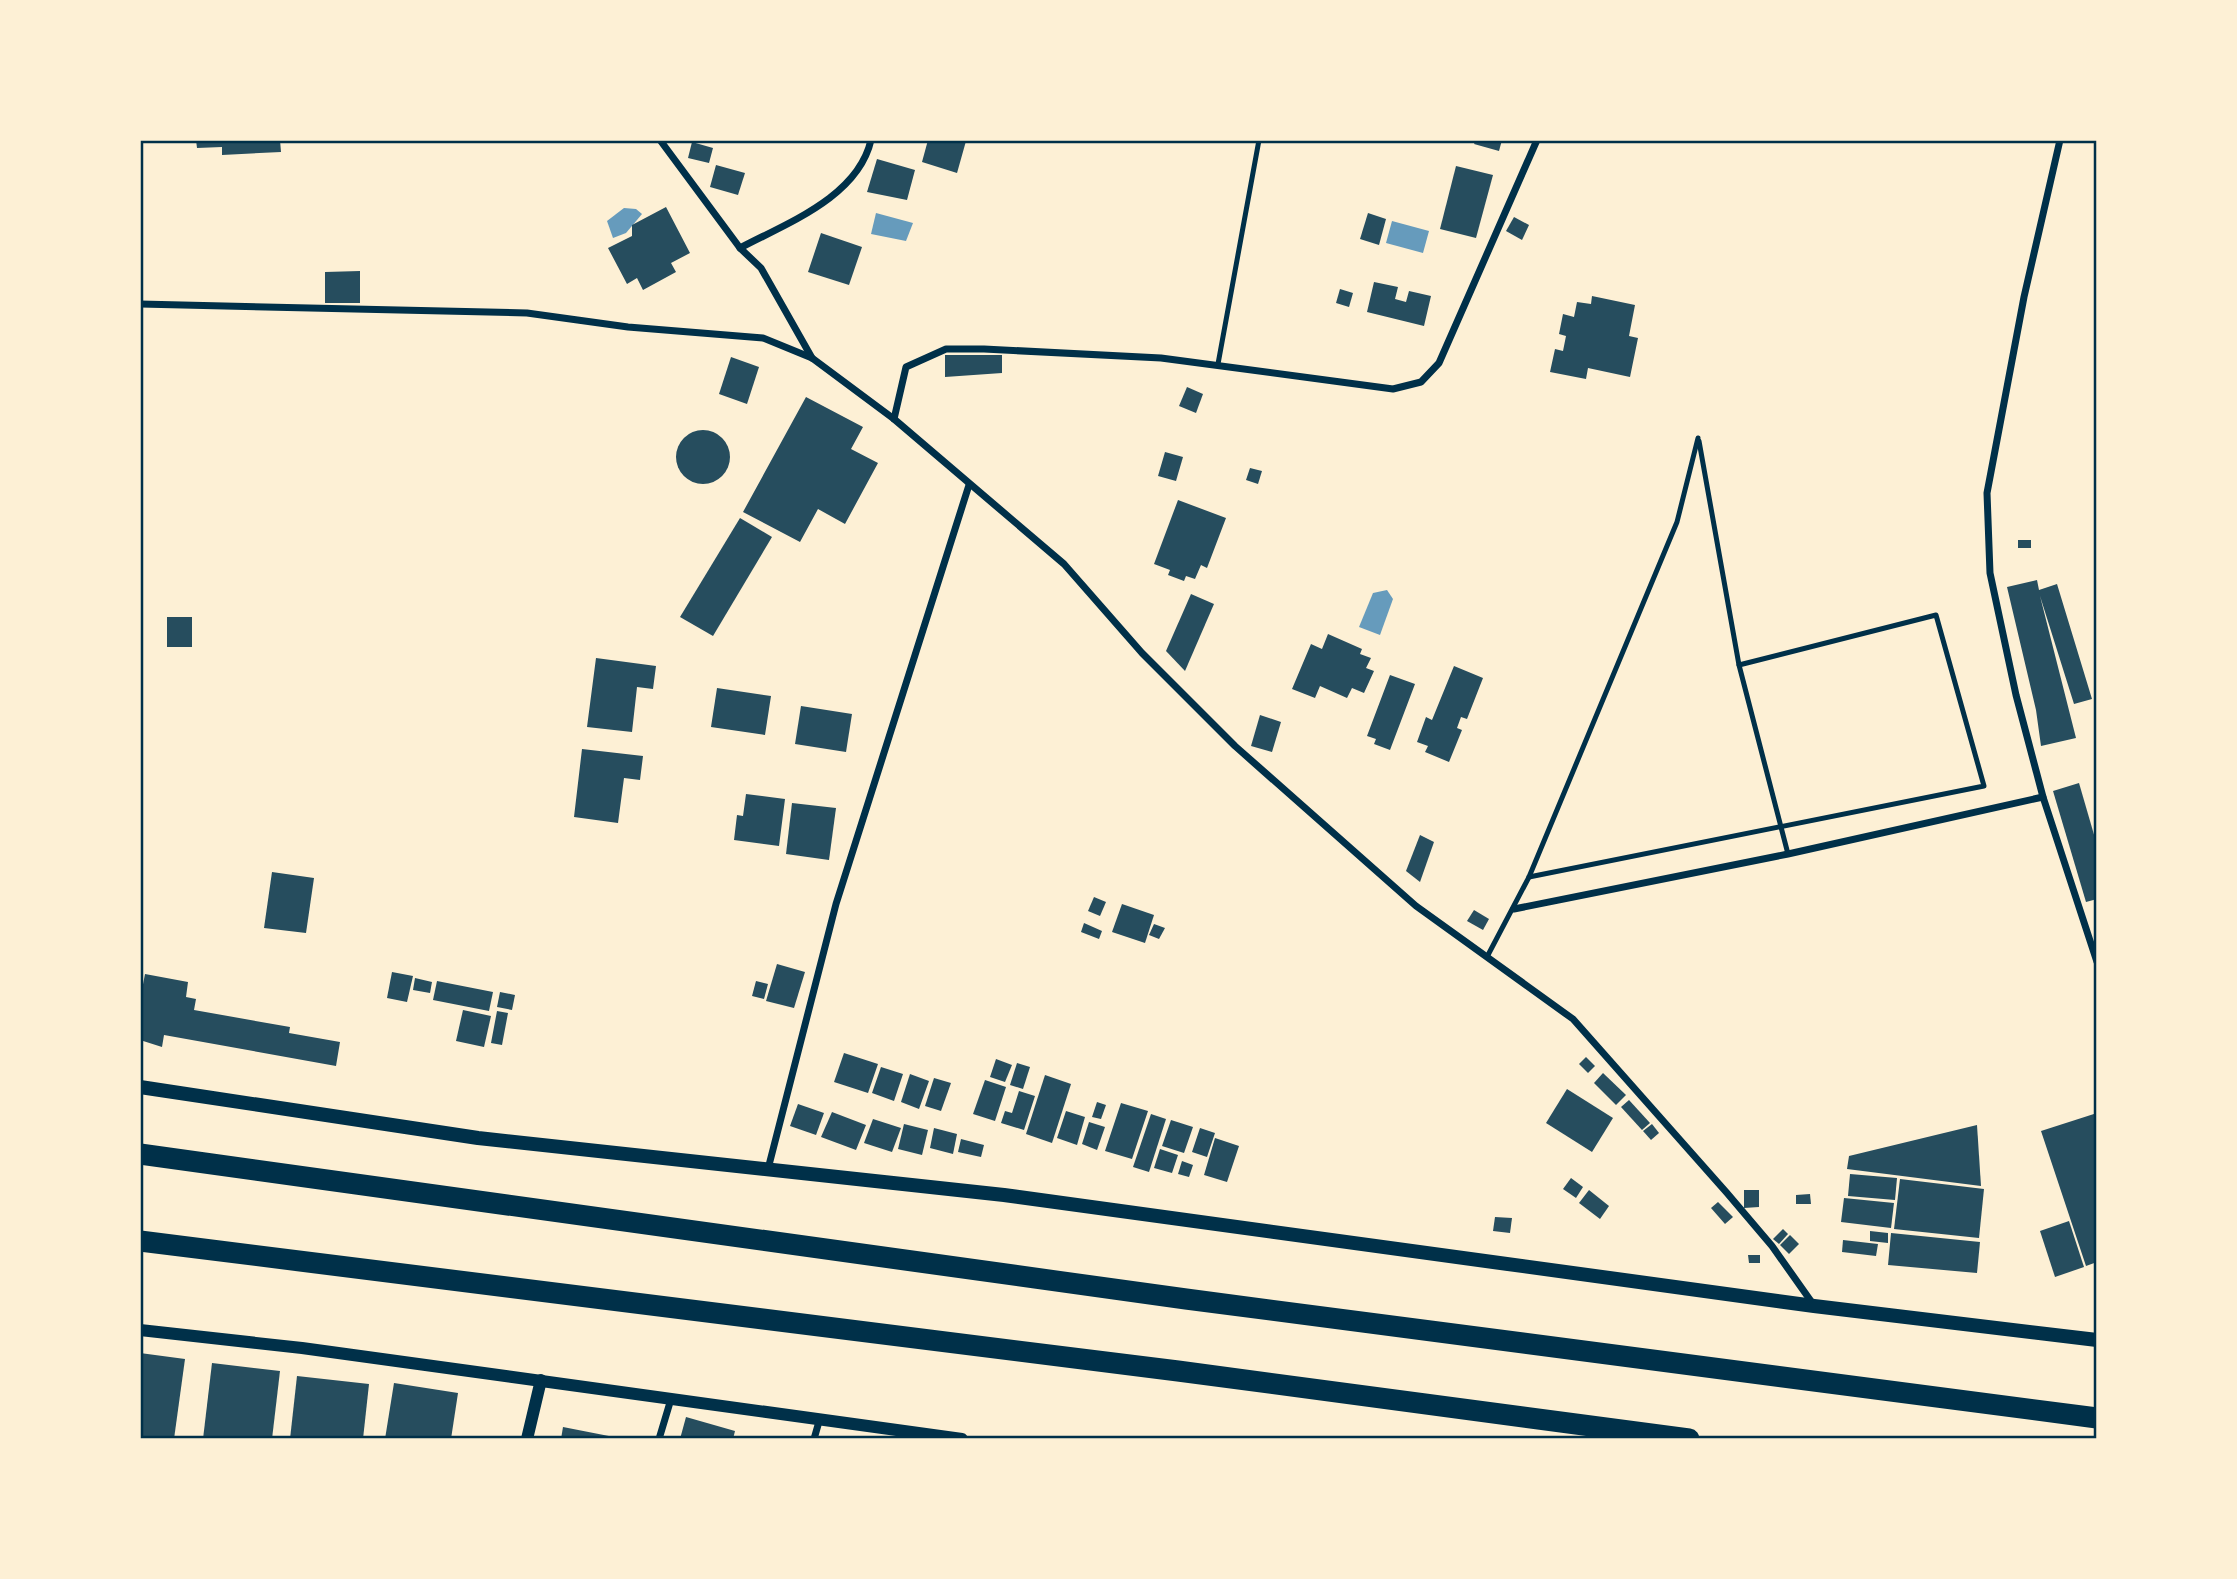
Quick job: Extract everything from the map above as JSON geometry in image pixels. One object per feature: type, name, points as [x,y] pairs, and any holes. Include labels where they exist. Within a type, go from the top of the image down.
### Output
[{"type":"highway","points":[[140,1154],[1186,1299],[2097,1418]]},
{"type":"highway","points":[[140,1241],[1178,1371],[1689,1439]]},
{"type":"main road","points":[[140,1087],[478,1138],[1004,1195],[1814,1307],[2097,1340]]},
{"type":"street","points":[[660,140],[740,248],[761,268],[812,358]]},
{"type":"street","points":[[740,248],[807,212],[853,178],[868,153],[871,140]]},
{"type":"street","points":[[894,419],[906,368],[946,349],[1161,358],[1393,389],[1421,382],[1439,363],[1538,140]]},
{"type":"street","points":[[2060,140],[2024,297],[1987,493],[1990,573],[2016,695],[2043,797],[2097,962]]},
{"type":"street","points":[[140,304],[527,313],[628,327],[763,338],[812,358],[894,419],[1064,564],[1142,653],[1235,746],[1416,906],[1488,955],[1573,1019],[1772,1245],[1814,1307]]},
{"type":"street","points":[[768,1169],[836,904],[969,485]]},
{"type":"street","points":[[1514,909],[1788,854],[2043,797]]},
{"type":"street","points":[[140,1329],[541,1380],[962,1439]]},
{"type":"street","points":[[527,1439],[541,1380]]},
{"type":"street","points":[[659,1439],[671,1399]]},
{"type":"street","points":[[814,1439],[820,1418]]},
{"type":"lane","points":[[1218,364],[1259,140]]},
{"type":"lane","points":[[1488,955],[1529,877],[1677,522],[1698,438],[1739,665],[1788,854]]},
{"type":"lane","points":[[1529,877],[1984,786],[1936,615],[1739,665]]},
{"type":"water","points":[[624,208],[636,209],[642,214],[626,233],[613,238],[607,221]]},
{"type":"water","points":[[876,213],[913,223],[906,241],[871,234]]},
{"type":"water","points":[[1392,221],[1429,231],[1423,253],[1386,243]]},
{"type":"water","points":[[1387,590],[1393,599],[1380,635],[1359,627],[1373,593]]},
{"type":"building","points":[[196,140],[280,140],[281,152],[222,155],[222,147],[197,148]]},
{"type":"building","points":[[928,140],[966,141],[957,173],[922,162]]},
{"type":"building","points":[[1476,140],[1502,140],[1499,151],[1474,144]]},
{"type":"building","points":[[692,142],[713,148],[709,163],[688,158]]},
{"type":"building","points":[[877,159],[915,170],[907,200],[867,192]]},
{"type":"building","points":[[716,165],[745,173],[738,195],[710,187]]},
{"type":"building","points":[[1456,166],[1493,175],[1476,238],[1440,229]]},
{"type":"building","points":[[666,207],[690,253],[671,263],[676,272],[643,290],[637,278],[627,284],[608,248],[632,236],[632,225]]},
{"type":"building","points":[[1368,213],[1386,219],[1379,245],[1360,239]]},
{"type":"building","points":[[1514,217],[1529,225],[1522,240],[1506,231]]},
{"type":"building","points":[[821,233],[862,247],[849,285],[808,272]]},
{"type":"building","points":[[360,271],[360,303],[325,303],[325,272]]},
{"type":"building","points":[[1374,282],[1398,287],[1395,299],[1406,302],[1409,291],[1431,296],[1424,326],[1367,312]]},
{"type":"building","points":[[1340,289],[1353,293],[1349,307],[1336,303]]},
{"type":"building","points":[[1592,296],[1635,305],[1629,336],[1638,338],[1630,377],[1588,368],[1586,379],[1550,372],[1555,349],[1563,351],[1566,336],[1559,334],[1563,314],[1574,317],[1577,302],[1591,304]]},
{"type":"building","points":[[945,355],[1002,355],[1002,373],[945,377]]},
{"type":"building","points":[[731,357],[759,367],[747,404],[719,394]]},
{"type":"building","points":[[1187,387],[1203,394],[1196,413],[1179,406]]},
{"type":"building","points":[[806,397],[863,427],[851,449],[878,463],[845,524],[818,509],[800,542],[743,512]]},
{"type":"building","points":[[708,430],[718,434],[726,442],[730,457],[726,472],[718,480],[698,484],[688,480],[680,472],[676,452],[680,442],[688,434]]},
{"type":"building","points":[[1165,452],[1183,457],[1176,481],[1158,476]]},
{"type":"building","points":[[1250,468],[1262,471],[1258,484],[1246,480]]},
{"type":"building","points":[[1178,500],[1226,518],[1207,568],[1201,565],[1195,579],[1186,576],[1184,581],[1168,575],[1170,570],[1154,564]]},
{"type":"building","points":[[740,518],[772,537],[713,636],[680,617]]},
{"type":"building","points":[[2018,540],[2031,540],[2031,548],[2018,548]]},
{"type":"building","points":[[2037,580],[2039,590],[2057,584],[2092,699],[2074,704],[2040,596],[2076,738],[2041,746],[2036,710],[2007,587]]},
{"type":"building","points":[[1191,594],[1214,604],[1185,671],[1166,651]]},
{"type":"building","points":[[167,617],[192,617],[192,647],[167,647]]},
{"type":"building","points":[[1328,634],[1362,649],[1360,654],[1371,658],[1366,668],[1374,671],[1364,693],[1352,688],[1347,698],[1320,686],[1315,698],[1292,689],[1311,644],[1322,649]]},
{"type":"building","points":[[596,658],[656,666],[653,689],[637,687],[632,732],[587,727]]},
{"type":"building","points":[[1454,666],[1483,678],[1467,719],[1461,717],[1457,728],[1462,730],[1449,762],[1425,752],[1428,746],[1417,742],[1426,717],[1432,720]]},
{"type":"building","points":[[1390,675],[1415,684],[1390,750],[1374,744],[1376,739],[1367,736]]},
{"type":"building","points":[[717,688],[771,696],[765,735],[711,727]]},
{"type":"building","points":[[801,706],[852,714],[846,752],[795,744]]},
{"type":"building","points":[[1260,715],[1281,722],[1272,752],[1251,746]]},
{"type":"building","points":[[582,749],[643,756],[640,780],[624,778],[618,823],[574,817]]},
{"type":"building","points":[[2079,783],[2097,845],[2097,899],[2086,902],[2053,791]]},
{"type":"building","points":[[746,794],[785,799],[779,846],[734,840],[737,815],[743,816]]},
{"type":"building","points":[[792,803],[836,808],[829,860],[786,854]]},
{"type":"building","points":[[1420,835],[1434,842],[1420,882],[1406,871]]},
{"type":"building","points":[[272,872],[314,878],[306,933],[264,928]]},
{"type":"building","points":[[1094,897],[1106,902],[1100,916],[1088,911]]},
{"type":"building","points":[[1122,904],[1154,915],[1145,943],[1112,932]]},
{"type":"building","points":[[1474,910],[1489,919],[1483,930],[1467,921]]},
{"type":"building","points":[[1084,923],[1102,931],[1099,939],[1081,932]]},
{"type":"building","points":[[1154,924],[1165,928],[1159,939],[1149,935]]},
{"type":"building","points":[[777,964],[805,972],[794,1008],[766,1001]]},
{"type":"building","points":[[392,972],[413,976],[407,1002],[387,998]]},
{"type":"building","points":[[145,974],[188,982],[186,997],[196,999],[194,1010],[290,1027],[289,1033],[340,1042],[336,1066],[164,1035],[162,1047],[140,1040],[140,1000]]},
{"type":"building","points":[[415,978],[432,982],[430,993],[413,990]]},
{"type":"building","points":[[437,981],[493,992],[489,1011],[433,1000]]},
{"type":"building","points":[[756,981],[768,984],[764,999],[752,996]]},
{"type":"building","points":[[500,992],[515,995],[512,1010],[497,1007]]},
{"type":"building","points":[[463,1010],[491,1016],[484,1047],[456,1041]]},
{"type":"building","points":[[497,1011],[508,1013],[502,1045],[491,1043]]},
{"type":"building","points":[[844,1053],[878,1064],[868,1093],[834,1082]]},
{"type":"building","points":[[1586,1057],[1595,1066],[1588,1073],[1579,1064]]},
{"type":"building","points":[[996,1059],[1012,1065],[1005,1082],[990,1077]]},
{"type":"building","points":[[1017,1063],[1030,1067],[1023,1089],[1010,1085]]},
{"type":"building","points":[[881,1067],[903,1074],[894,1101],[872,1093]]},
{"type":"building","points":[[1603,1073],[1626,1095],[1616,1105],[1594,1083]]},
{"type":"building","points":[[910,1074],[929,1081],[919,1109],[901,1102]]},
{"type":"building","points":[[1045,1075],[1071,1084],[1052,1143],[1026,1134]]},
{"type":"building","points":[[934,1078],[951,1083],[941,1111],[925,1106]]},
{"type":"building","points":[[985,1080],[1006,1087],[995,1121],[973,1114]]},
{"type":"building","points":[[1567,1089],[1613,1118],[1592,1152],[1546,1123]]},
{"type":"building","points":[[1019,1091],[1035,1096],[1024,1130],[1001,1123],[1005,1111],[1012,1113]]},
{"type":"building","points":[[1629,1100],[1650,1123],[1642,1130],[1621,1107]]},
{"type":"building","points":[[1097,1102],[1106,1105],[1101,1119],[1092,1117]]},
{"type":"building","points":[[1121,1103],[1148,1111],[1132,1159],[1105,1151]]},
{"type":"building","points":[[798,1104],[824,1113],[816,1135],[790,1126]]},
{"type":"building","points":[[1066,1111],[1085,1117],[1077,1145],[1057,1138]]},
{"type":"building","points":[[832,1112],[866,1125],[856,1150],[821,1137]]},
{"type":"building","points":[[2097,1113],[2097,1262],[2086,1266],[2041,1131]]},
{"type":"building","points":[[1151,1114],[1166,1119],[1149,1172],[1133,1167]]},
{"type":"building","points":[[873,1119],[901,1128],[892,1152],[864,1143]]},
{"type":"building","points":[[1171,1120],[1193,1127],[1184,1153],[1162,1146]]},
{"type":"building","points":[[1089,1122],[1105,1127],[1097,1150],[1082,1144]]},
{"type":"building","points":[[904,1124],[928,1130],[922,1155],[898,1149]]},
{"type":"building","points":[[1652,1124],[1659,1133],[1651,1140],[1643,1131]]},
{"type":"building","points":[[1977,1125],[1981,1186],[1847,1169],[1849,1156]]},
{"type":"building","points":[[934,1128],[957,1134],[953,1154],[930,1148]]},
{"type":"building","points":[[1200,1128],[1215,1133],[1207,1157],[1192,1152]]},
{"type":"building","points":[[1215,1138],[1239,1146],[1227,1182],[1204,1175]]},
{"type":"building","points":[[961,1139],[984,1145],[981,1157],[958,1152]]},
{"type":"building","points":[[1160,1149],[1178,1155],[1172,1173],[1154,1168]]},
{"type":"building","points":[[1182,1161],[1193,1165],[1189,1177],[1178,1174]]},
{"type":"building","points":[[1850,1174],[1897,1178],[1895,1200],[1848,1196]]},
{"type":"building","points":[[1571,1178],[1583,1187],[1576,1198],[1563,1189]]},
{"type":"building","points":[[1900,1179],[1984,1189],[1979,1238],[1894,1229]]},
{"type":"building","points":[[1589,1190],[1609,1206],[1600,1219],[1579,1203]]},
{"type":"building","points":[[1744,1190],[1759,1190],[1759,1207],[1744,1208]]},
{"type":"building","points":[[1810,1194],[1811,1204],[1796,1204],[1796,1195]]},
{"type":"building","points":[[1844,1198],[1894,1203],[1891,1228],[1841,1222]]},
{"type":"building","points":[[1718,1202],[1733,1217],[1725,1224],[1711,1208]]},
{"type":"building","points":[[1495,1217],[1512,1218],[1510,1233],[1493,1231]]},
{"type":"building","points":[[2069,1221],[2084,1267],[2055,1277],[2040,1231]]},
{"type":"building","points":[[1783,1229],[1788,1234],[1779,1244],[1773,1239]]},
{"type":"building","points":[[1870,1231],[1888,1233],[1888,1243],[1870,1241]]},
{"type":"building","points":[[1891,1233],[1980,1242],[1977,1273],[1888,1265]]},
{"type":"building","points":[[1790,1235],[1799,1244],[1789,1254],[1780,1245]]},
{"type":"building","points":[[1843,1240],[1878,1244],[1876,1256],[1842,1252]]},
{"type":"building","points":[[1748,1255],[1760,1255],[1760,1263],[1749,1263]]},
{"type":"building","points":[[140,1353],[185,1359],[174,1439],[140,1439]]},
{"type":"building","points":[[212,1363],[280,1371],[272,1439],[203,1439]]},
{"type":"building","points":[[297,1376],[369,1384],[363,1439],[290,1439]]},
{"type":"building","points":[[394,1383],[458,1393],[451,1439],[385,1439]]},
{"type":"building","points":[[686,1417],[735,1431],[733,1439],[680,1439]]},
{"type":"building","points":[[563,1427],[619,1438],[619,1439],[561,1439]]}]
